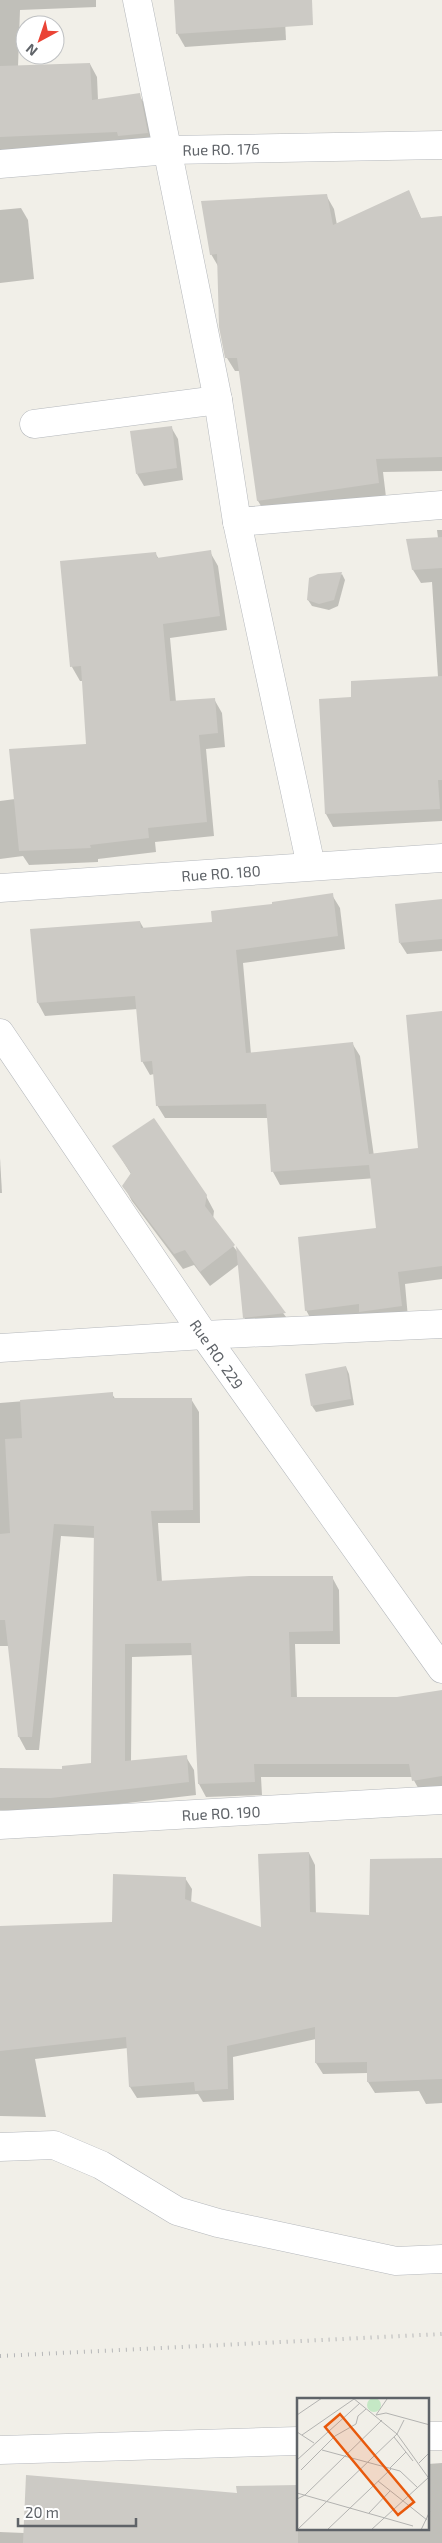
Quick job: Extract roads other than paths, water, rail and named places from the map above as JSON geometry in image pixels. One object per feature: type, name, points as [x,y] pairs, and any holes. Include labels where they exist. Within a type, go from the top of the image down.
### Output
[{"type":"street","points":[[137,0],[169,150],[218,400],[237,522],[311,866]]},
{"type":"street","name":"Rue RO. 176","points":[[0,164],[169,150],[442,145]]},
{"type":"street","points":[[34,424],[218,400]]},
{"type":"street","points":[[237,522],[442,505]]},
{"type":"street","name":"Rue RO. 180","points":[[0,888],[442,858]]},
{"type":"street","name":"Rue RO. 229","points":[[0,1033],[204,1335],[442,1669]]},
{"type":"street","points":[[0,1348],[204,1335],[442,1324]]},
{"type":"street","name":"Rue RO. 190","points":[[0,1825],[442,1800]]},
{"type":"street","points":[[0,2147],[54,2145],[101,2165],[177,2211],[218,2223],[396,2261],[442,2260]]},
{"type":"street","points":[[0,2450],[297,2440]]},
{"type":"railway","points":[[0,2356],[442,2334]]}]
